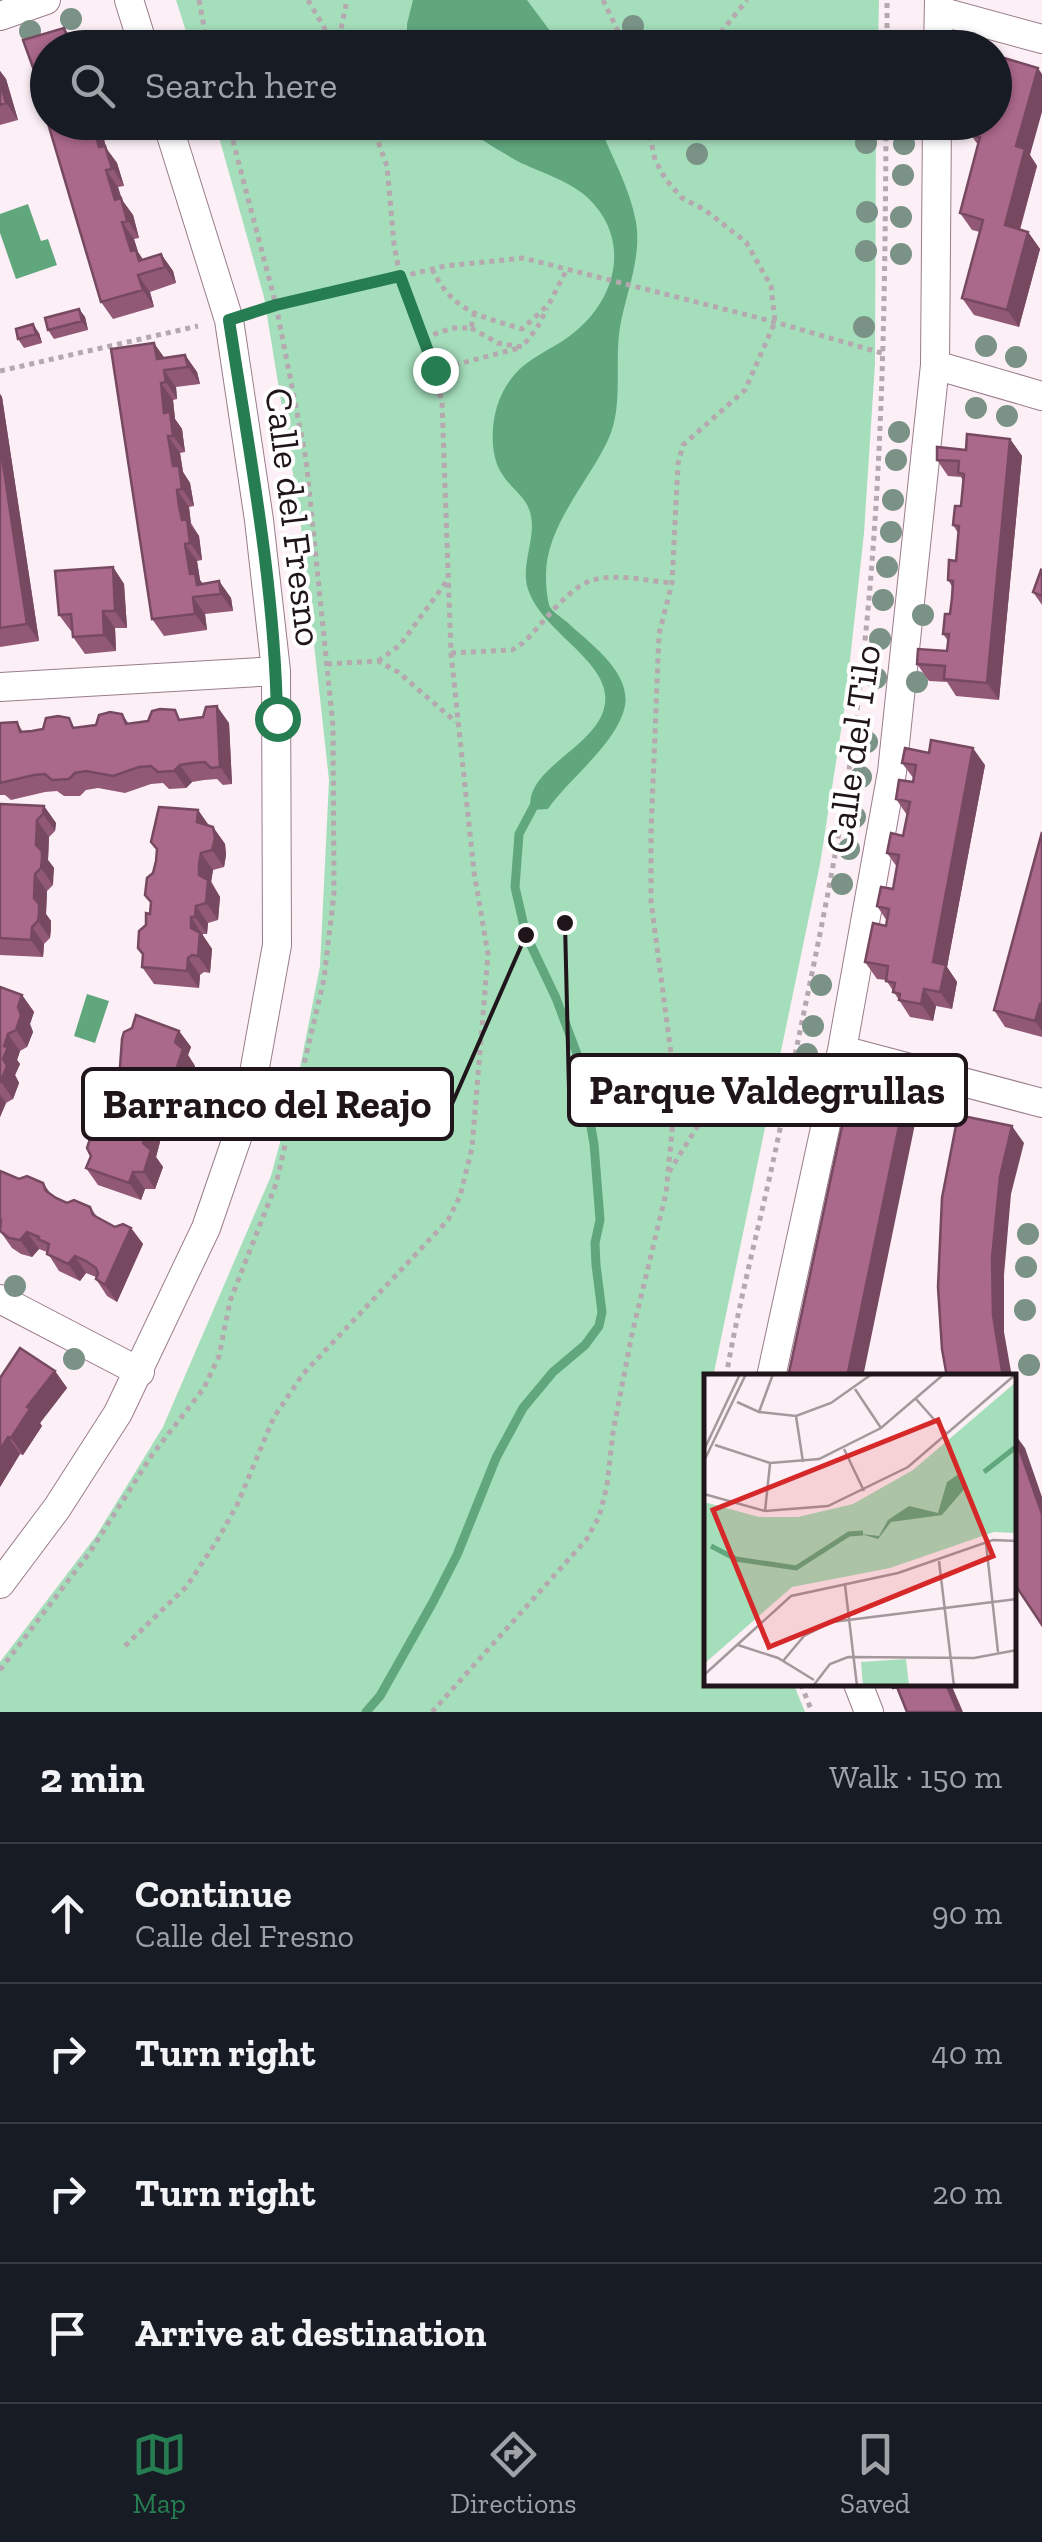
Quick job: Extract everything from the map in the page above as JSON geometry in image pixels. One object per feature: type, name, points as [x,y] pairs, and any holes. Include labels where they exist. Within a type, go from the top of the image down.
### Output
[{"type":"street","points":[[0,16],[46,0]]},
{"type":"street","points":[[130,0],[139,30]]},
{"type":"street","points":[[939,6],[1042,39]]},
{"type":"street","name":"Calle del Fresno","points":[[0,1584],[57,1508],[118,1413],[206,1228],[248,1106],[277,945],[276,671],[258,520],[229,320],[174,140]]},
{"type":"street","name":"Calle del Tilo","points":[[772,1374],[842,1050],[892,772],[934,365],[937,140]]},
{"type":"street","points":[[934,365],[1042,396]]},
{"type":"street","points":[[0,687],[276,671]]},
{"type":"street","points":[[842,1050],[1042,1103]]},
{"type":"street","points":[[0,1299],[140,1372]]},
{"type":"street","points":[[859,1687],[869,1712]]},
{"type":"path","points":[[198,0],[204,30]]},
{"type":"path","points":[[308,0],[326,30]]},
{"type":"path","points":[[341,30],[347,0]]},
{"type":"path","points":[[603,0],[617,30]]},
{"type":"path","points":[[723,30],[747,0]]},
{"type":"path","points":[[887,0],[887,30]]},
{"type":"path","points":[[124,1646],[187,1586],[237,1506],[274,1417],[303,1374],[448,1220],[460,1196],[472,1148],[488,954],[474,872],[451,654],[442,402],[435,370],[400,276],[387,166],[378,140]]},
{"type":"path","points":[[432,1712],[586,1540],[598,1517],[607,1486],[632,1334],[666,1193],[673,1069],[650,902],[659,634],[672,582],[678,464],[683,445],[744,390],[775,322],[771,286],[746,242],[705,210],[682,198],[655,160],[651,140]]},
{"type":"path","points":[[727,1374],[782,1118],[857,713],[876,517],[886,354],[886,140]]},
{"type":"path","points":[[229,320],[276,305],[432,269],[523,258],[886,354]]},
{"type":"path","points":[[432,269],[443,291],[474,314],[522,329],[549,304]]},
{"type":"path","points":[[435,370],[522,347],[538,328],[567,269]]},
{"type":"path","points":[[470,328],[474,314]]},
{"type":"path","points":[[0,371],[198,326]]},
{"type":"path","points":[[424,338],[452,328],[470,328],[498,342],[522,347]]},
{"type":"path","points":[[378,661],[400,645],[448,580]]},
{"type":"path","points":[[451,654],[512,650],[577,587],[592,580],[672,582]]},
{"type":"path","points":[[327,664],[378,661],[398,672],[459,724]]},
{"type":"path","points":[[668,1175],[702,1119],[751,1070],[791,1065]]},
{"type":"path","points":[[802,1687],[812,1712]]},
{"type":"shaded area","points":[[176,0],[879,0],[878,30],[186,30]]},
{"type":"shaded area","points":[[413,0],[527,0],[549,30],[407,30]]},
{"type":"shaded area","points":[[220,140],[876,140],[875,364],[864,533],[845,705],[820,864],[714,1374],[704,1374],[704,1687],[795,1687],[805,1712],[0,1712],[0,1662],[96,1536],[163,1427],[271,1176],[300,1068],[320,966],[329,780],[300,517],[264,297]]},
{"type":"shaded area","points":[[482,140],[606,140],[636,222],[635,262],[618,341],[613,427],[560,523],[552,541],[546,577],[550,607],[615,670],[622,681],[625,706],[613,734],[548,809],[531,810],[532,794],[552,767],[595,727],[603,711],[605,694],[593,668],[546,619],[529,592],[526,573],[531,516],[495,459],[493,426],[500,398],[515,374],[577,330],[602,300],[614,266],[614,248],[601,214],[581,192]]},
{"type":"shaded area","points":[[28,204],[41,241],[48,239],[57,265],[16,279],[0,233],[0,214]]},
{"type":"shaded area","points":[[87,994],[109,1001],[95,1043],[74,1036]]},
{"type":"building","points":[[30,38],[30,59],[23,40]]},
{"type":"building","points":[[1012,60],[1038,68],[1016,146],[1025,149],[1005,225],[1028,232],[1007,310],[962,298],[983,220],[960,213],[979,140],[1012,140]]},
{"type":"building","points":[[0,82],[6,103],[0,105]]},
{"type":"building","points":[[53,140],[97,140],[99,147],[105,146],[112,169],[106,170],[115,200],[121,198],[127,221],[122,222],[131,251],[136,250],[139,261],[161,254],[165,267],[138,275],[143,290],[101,302]]},
{"type":"building","points":[[79,309],[82,321],[48,330],[45,318]]},
{"type":"building","points":[[33,324],[36,334],[18,339],[16,329]]},
{"type":"building","points":[[154,343],[157,359],[185,355],[188,367],[164,370],[164,413],[170,412],[173,436],[168,436],[173,466],[179,466],[182,489],[177,490],[182,520],[187,519],[190,543],[185,544],[190,574],[195,573],[197,585],[219,581],[221,594],[193,597],[195,614],[152,619],[111,349]]},
{"type":"building","points":[[967,434],[1010,439],[987,683],[944,679],[945,666],[917,664],[918,649],[947,651],[949,634],[943,634],[945,614],[950,614],[953,581],[948,580],[949,560],[956,561],[959,526],[953,525],[955,506],[961,506],[964,474],[958,473],[959,461],[937,460],[937,447],[966,450]]},
{"type":"building","points":[[0,444],[27,624],[0,628]]},
{"type":"building","points":[[113,567],[115,611],[103,611],[104,635],[73,637],[71,614],[59,615],[55,571]]},
{"type":"building","points":[[1042,571],[1042,596],[1033,592]]},
{"type":"building","points":[[217,706],[220,767],[211,768],[205,762],[180,765],[174,771],[158,772],[151,766],[113,776],[86,771],[69,779],[52,780],[45,774],[0,783],[0,723],[17,722],[20,732],[32,731],[43,729],[46,718],[58,716],[69,718],[73,728],[96,725],[99,715],[110,712],[122,714],[126,724],[148,721],[152,711],[160,709],[175,710],[179,720],[203,717],[206,707]]},
{"type":"building","points":[[931,740],[973,748],[933,962],[946,965],[940,992],[924,989],[921,1004],[899,1000],[900,994],[893,992],[895,983],[886,981],[888,966],[865,962],[873,923],[886,926],[889,909],[877,906],[881,887],[893,889],[899,855],[887,853],[891,833],[903,836],[910,802],[896,799],[899,780],[913,782],[916,765],[902,763],[905,748],[929,753]]},
{"type":"building","points":[[0,804],[44,806],[37,820],[36,845],[42,851],[42,859],[35,874],[34,898],[39,913],[31,940],[0,938]]},
{"type":"building","points":[[159,807],[198,810],[197,822],[213,827],[215,838],[212,850],[201,853],[199,875],[208,880],[206,903],[196,906],[195,917],[191,917],[191,928],[200,933],[198,956],[188,958],[187,971],[142,967],[143,954],[138,948],[139,931],[146,925],[146,913],[150,914],[151,902],[145,895],[147,878],[156,861],[157,849],[151,842]]},
{"type":"building","points":[[1042,832],[1042,1005],[1035,1021],[994,1010]]},
{"type":"building","points":[[0,987],[22,995],[16,1030],[8,1034],[4,1046],[8,1047],[3,1059],[7,1066],[0,1083]]},
{"type":"building","points":[[136,1015],[179,1031],[175,1042],[183,1049],[176,1070],[165,1070],[159,1093],[167,1099],[160,1121],[149,1121],[143,1143],[151,1150],[144,1172],[133,1172],[129,1183],[86,1168],[92,1133],[100,1129],[107,1105],[103,1098],[120,1067],[124,1032],[132,1028]]},
{"type":"building","points":[[850,1089],[904,1102],[848,1374],[789,1374]]},
{"type":"building","points":[[958,1115],[1012,1126],[1000,1177],[992,1258],[993,1315],[1003,1374],[946,1374],[938,1287],[942,1198]]},
{"type":"building","points":[[0,1171],[19,1179],[27,1176],[43,1183],[56,1198],[90,1207],[93,1215],[115,1227],[123,1224],[131,1228],[105,1285],[96,1279],[96,1268],[86,1261],[75,1256],[68,1264],[47,1254],[49,1244],[39,1237],[27,1232],[20,1240],[0,1231]]},
{"type":"building","points":[[20,1348],[55,1371],[0,1450],[0,1378]]},
{"type":"building","points":[[1017,1443],[1042,1514],[1042,1625],[1017,1588]]},
{"type":"building","points":[[897,1687],[947,1687],[958,1712],[907,1712]]},
{"type":"waterway","points":[[366,1712],[380,1696],[433,1602],[457,1555],[496,1458],[523,1408],[553,1372],[585,1345],[599,1326],[602,1312],[596,1265],[600,1220],[594,1144],[577,1054],[526,935],[515,887],[519,834],[535,804]]},
{"type":"place","name":"Parque Valdegrullas","points":[[565,923]]},
{"type":"place","name":"Barranco del Reajo","points":[[526,935]]},
{"type":"route","points":[[277,718],[276,671],[258,520],[229,320],[400,276],[435,370]]}]
